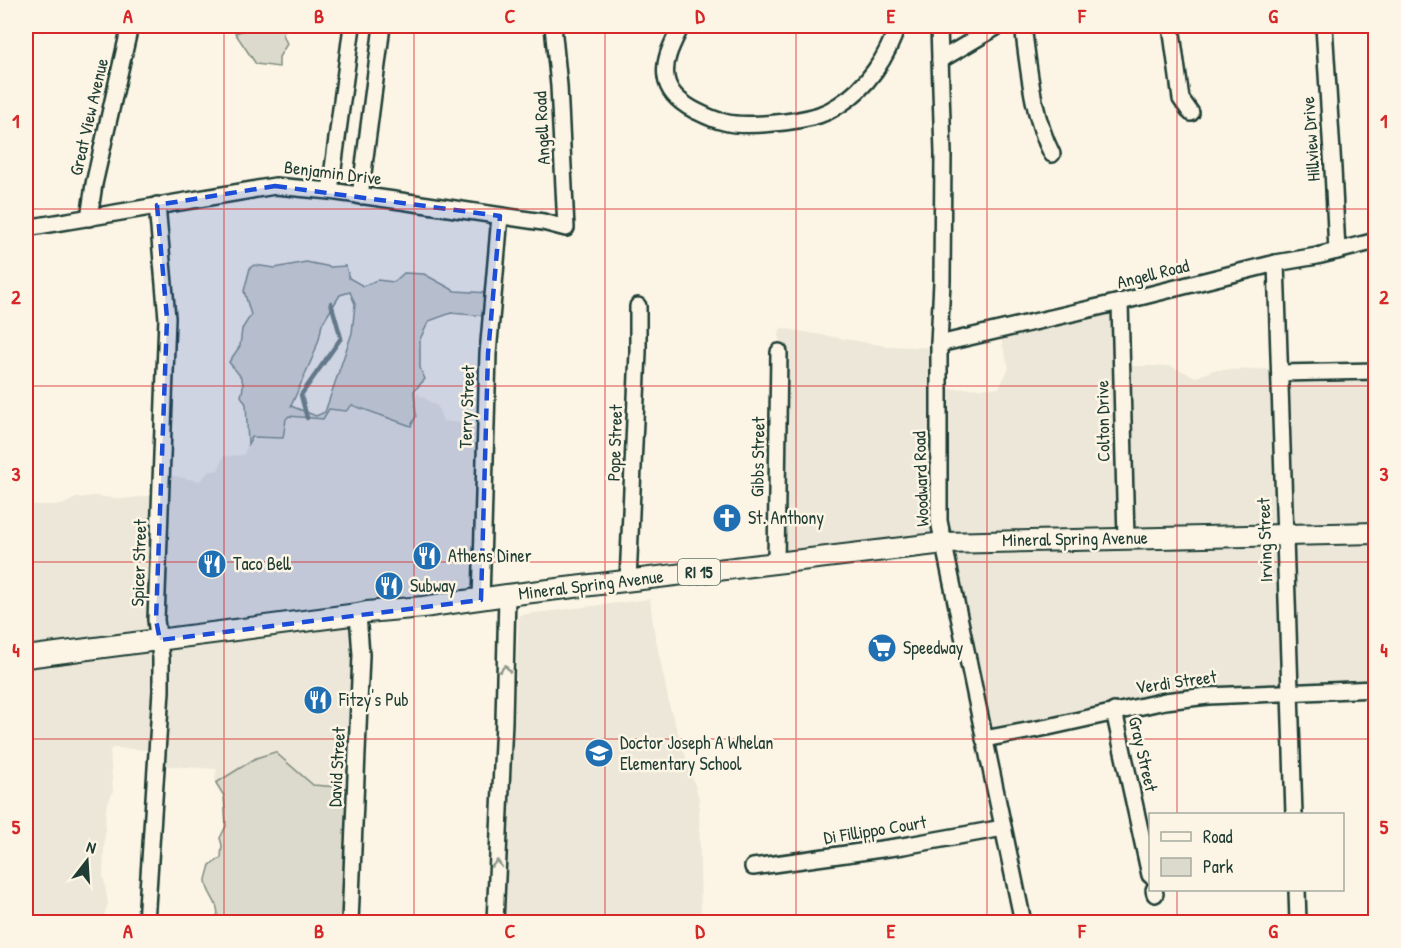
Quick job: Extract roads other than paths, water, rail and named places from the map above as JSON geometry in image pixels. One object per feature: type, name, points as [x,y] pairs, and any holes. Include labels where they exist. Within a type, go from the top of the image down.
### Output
[{"type":"main road","name":"Mineral Spring Avenue","points":[[26,657],[367,612],[481,600],[834,555],[944,546],[1376,533]]},
{"type":"street","name":"Great View Avenue","points":[[88,218],[130,26]]},
{"type":"street","points":[[330,191],[352,26]]},
{"type":"street","points":[[360,196],[382,26]]},
{"type":"street","name":"Angell Road","points":[[553,26],[560,98],[566,228]]},
{"type":"street","points":[[681,26],[670,48],[666,63],[666,78],[673,94],[686,106],[706,116],[725,123],[751,124],[801,120],[820,115],[840,104],[873,74],[897,26]]},
{"type":"street","name":"Woodward Road","points":[[939,26],[942,177],[939,521],[1023,922]]},
{"type":"street","points":[[940,60],[998,26]]},
{"type":"street","points":[[1023,26],[1038,120],[1052,154]]},
{"type":"street","points":[[1171,26],[1181,99],[1191,113]]},
{"type":"street","name":"Hillview Drive","points":[[1324,26],[1337,251]]},
{"type":"street","name":"Benjamin Drive","points":[[26,228],[275,186],[330,191],[566,228]]},
{"type":"street","name":"Spicer Street","points":[[147,922],[161,691],[160,640],[156,620],[167,318],[157,205]]},
{"type":"street","name":"Terry Street","points":[[481,600],[488,354],[500,216]]},
{"type":"street","name":"Angell Road","points":[[939,344],[1376,241]]},
{"type":"street","name":"Irving Street","points":[[1276,263],[1294,813]]},
{"type":"street","name":"Colton Drive","points":[[1120,302],[1126,539]]},
{"type":"street","name":"Pope Street","points":[[628,581],[638,306]]},
{"type":"street","name":"Gibbs Street","points":[[776,563],[779,352]]},
{"type":"street","points":[[1280,373],[1376,371]]},
{"type":"street","points":[[495,922],[507,596]]},
{"type":"street","name":"David Street","points":[[350,922],[361,655],[358,614]]},
{"type":"street","name":"Verdi Street","points":[[984,739],[1175,699],[1376,689]]},
{"type":"street","name":"Gray Street","points":[[1114,711],[1149,870]]},
{"type":"street","name":"Di Fillippo Court","points":[[753,867],[903,846],[1003,828]]},
{"type":"street","points":[[1297,891],[1298,922]]},
{"type":"waterway","points":[[307,418],[301,395],[341,338],[331,303]]},
{"type":"place","name":"St. Anthony","points":[[727,518]]},
{"type":"place","name":"Athens Diner","points":[[427,556]]},
{"type":"place","name":"Taco Bell","points":[[212,564]]},
{"type":"place","name":"Subway","points":[[389,586]]},
{"type":"place","name":"Speedway","points":[[882,648]]},
{"type":"place","name":"Fitzy's Pub","points":[[318,700]]},
{"type":"place","name":"Doctor Joseph A Whelan Elementary School","points":[[599,753]]}]
